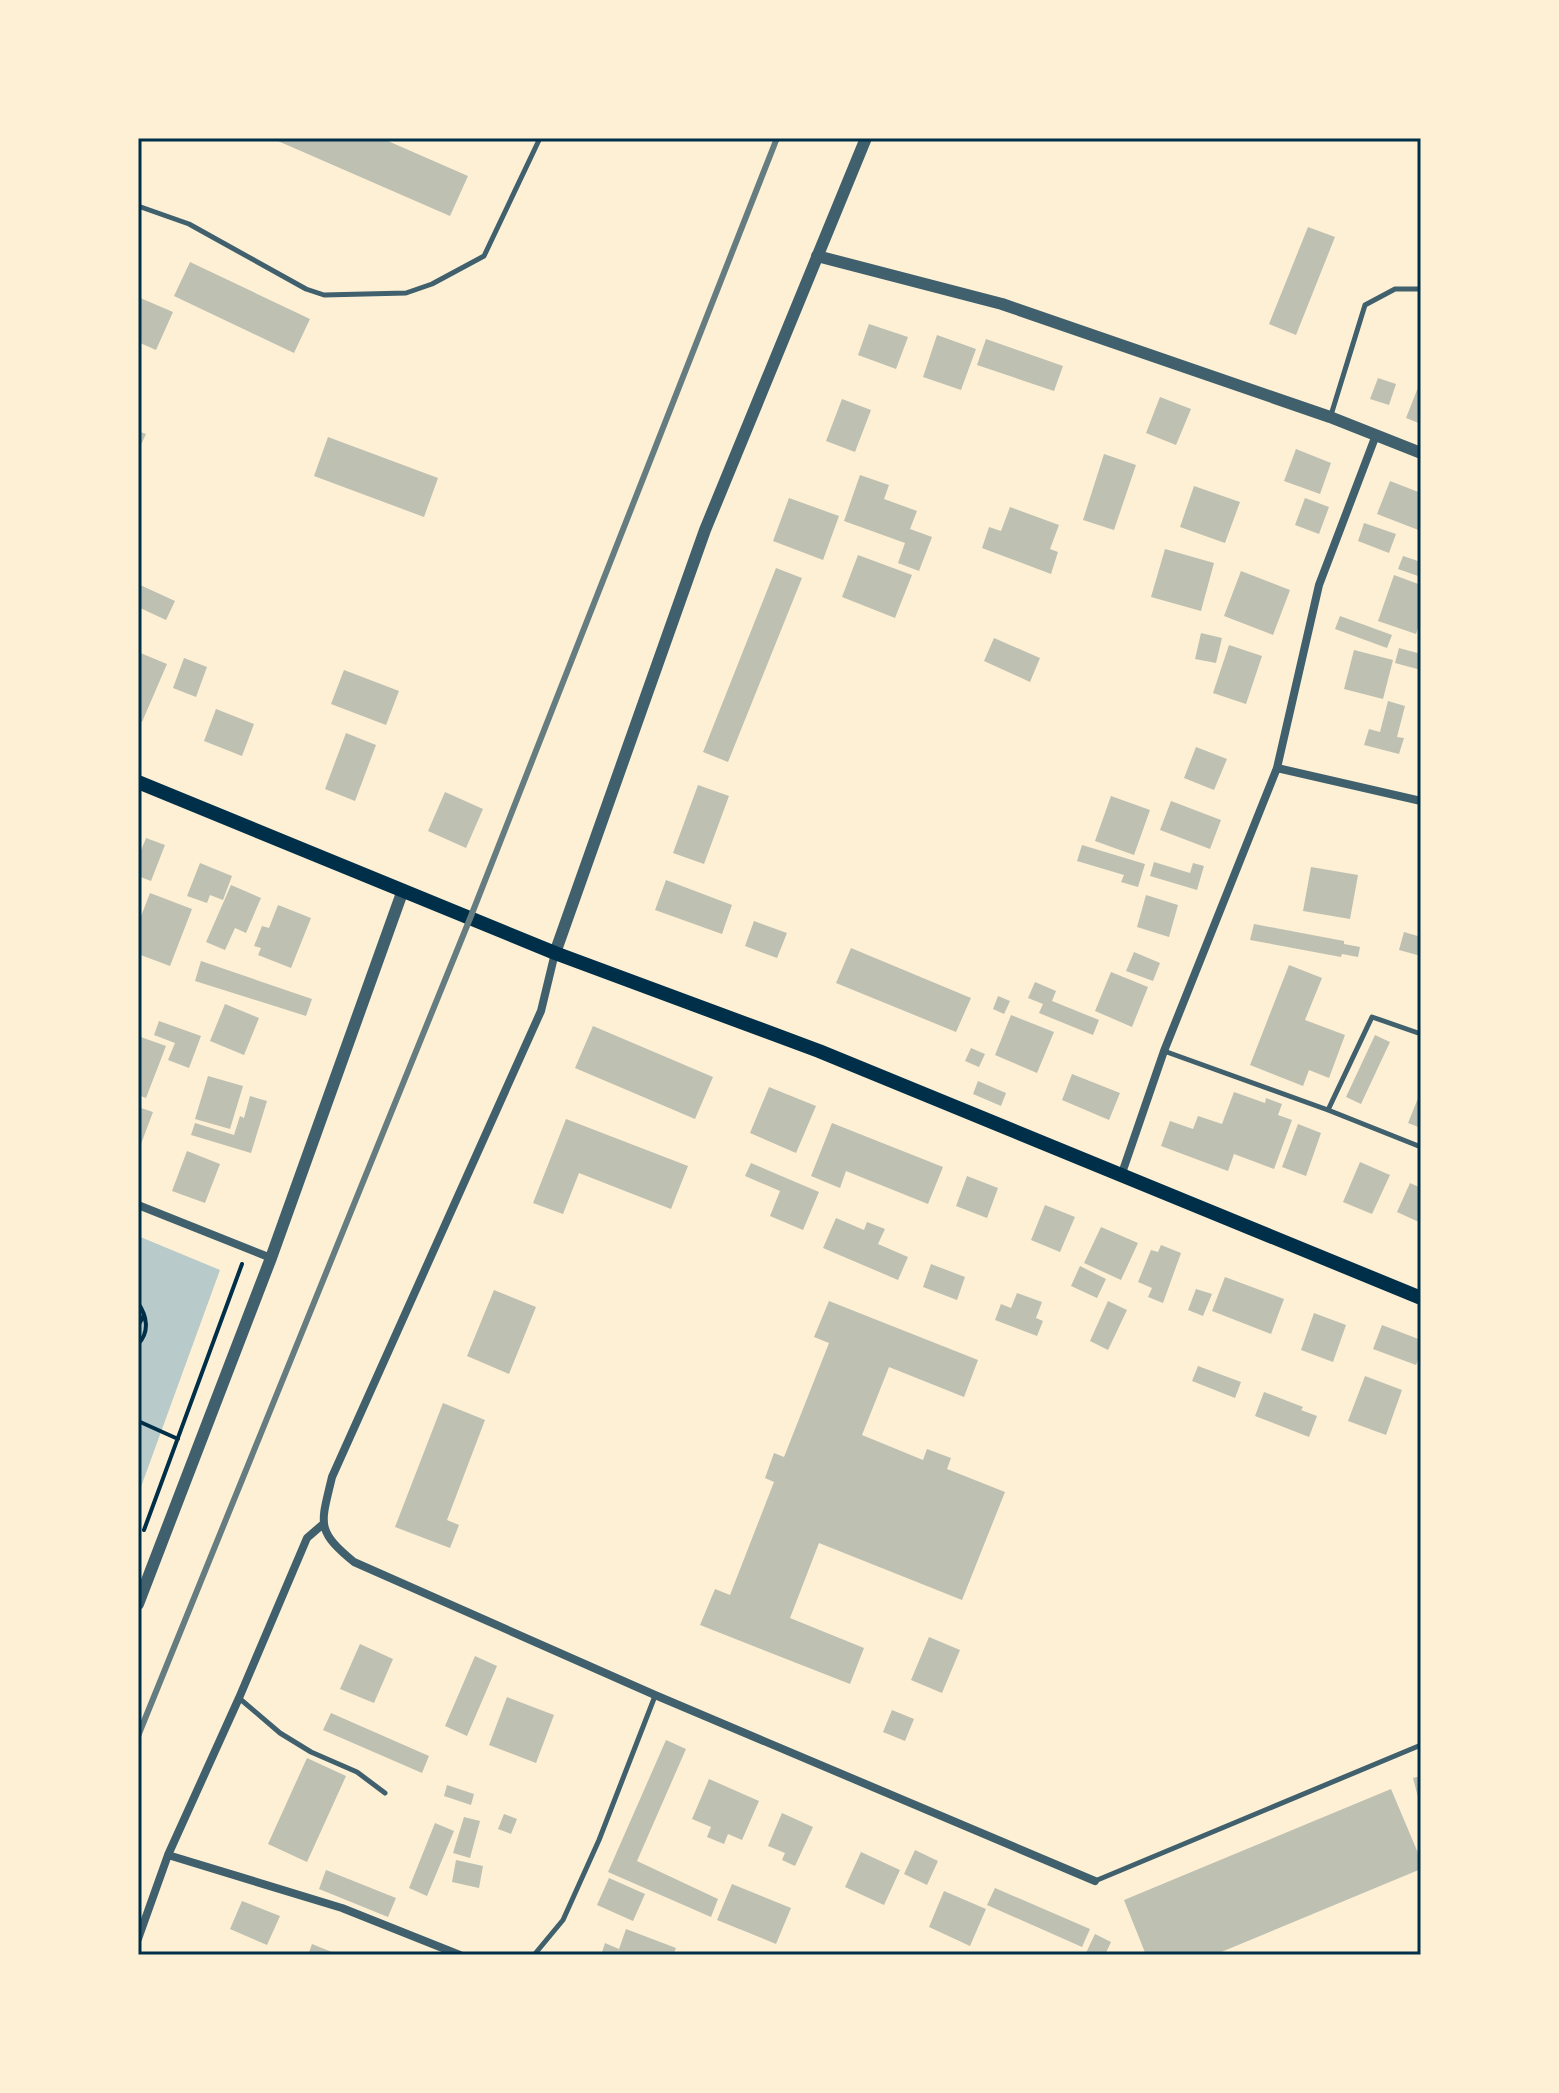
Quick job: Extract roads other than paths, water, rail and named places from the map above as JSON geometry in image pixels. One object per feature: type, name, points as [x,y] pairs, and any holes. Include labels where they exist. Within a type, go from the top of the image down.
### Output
[{"type":"main road","points":[[138,782],[555,953],[819,1051],[1421,1298]]},
{"type":"street","points":[[138,1939],[168,1855],[307,1538],[322,1525],[332,1477],[541,1011],[555,953],[705,530],[866,138]]},
{"type":"street","points":[[817,256],[1002,304],[1330,417],[1421,453]]},
{"type":"street","points":[[1121,1176],[1164,1051],[1277,768],[1319,585],[1376,435]]},
{"type":"street","points":[[1277,768],[1421,801]]},
{"type":"street","points":[[138,1604],[271,1258],[403,890]]},
{"type":"street","points":[[138,1205],[271,1258]]},
{"type":"street","points":[[322,1525],[332,1544],[354,1562],[655,1695],[1095,1881]]},
{"type":"street","points":[[168,1855],[342,1908],[460,1955]]},
{"type":"lane","points":[[138,206],[189,224],[306,289],[324,295],[406,293],[432,284],[484,256],[540,138]]},
{"type":"lane","points":[[1330,417],[1365,305],[1395,289],[1421,289]]},
{"type":"lane","points":[[1328,1110],[1372,1017],[1421,1034]]},
{"type":"lane","points":[[1164,1051],[1421,1147]]},
{"type":"lane","points":[[534,1955],[563,1920],[599,1840],[655,1695]]},
{"type":"lane","points":[[239,1698],[280,1733],[311,1752],[357,1772],[385,1793]]},
{"type":"lane","points":[[1095,1881],[1421,1745]]},
{"type":"railway","points":[[138,1736],[471,916],[777,138]]}]
